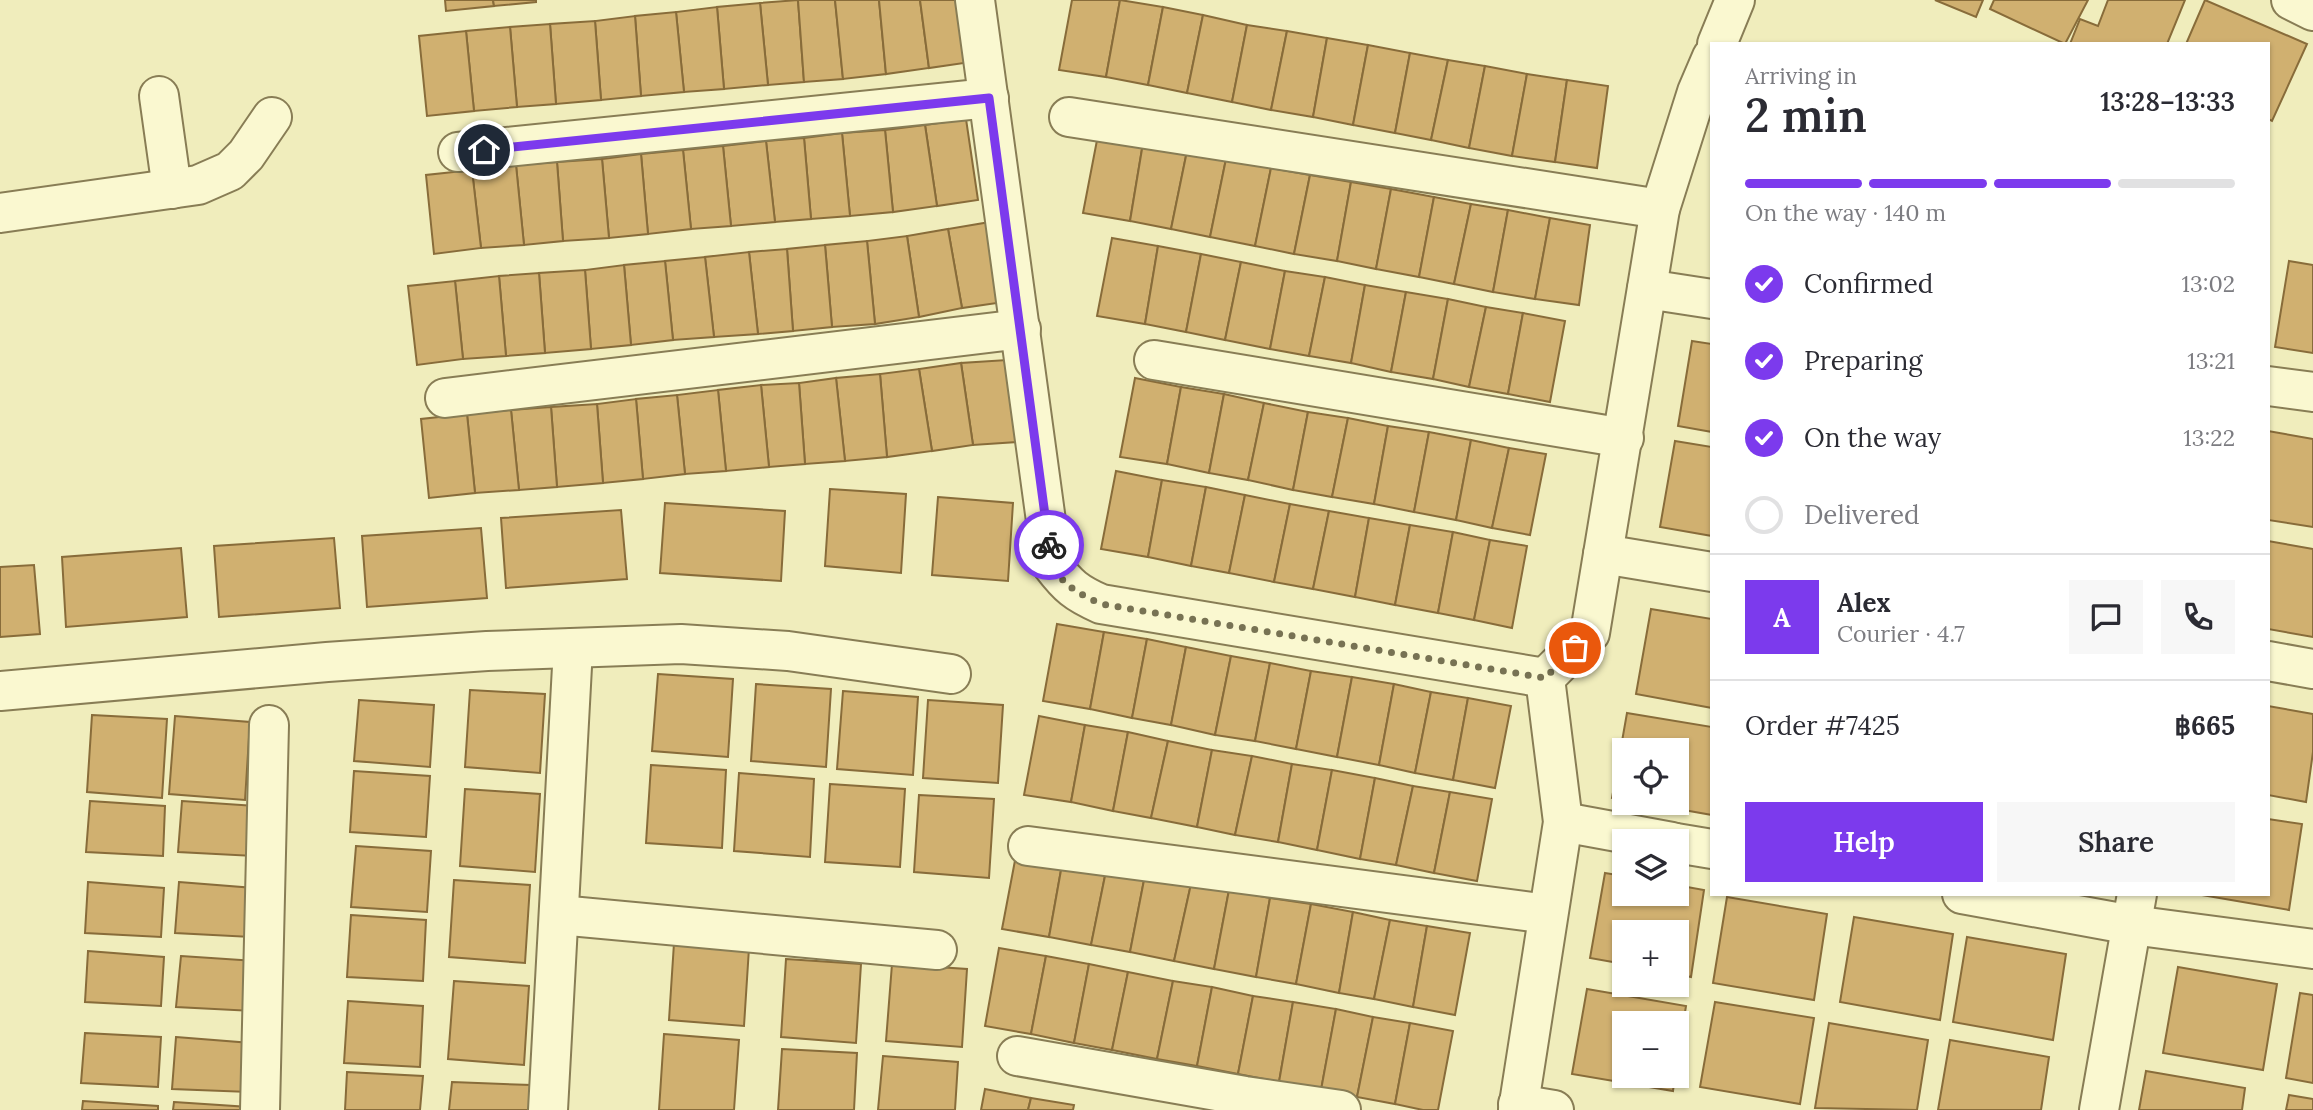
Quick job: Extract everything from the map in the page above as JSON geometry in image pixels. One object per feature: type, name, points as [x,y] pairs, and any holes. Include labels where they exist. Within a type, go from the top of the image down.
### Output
[{"type":"street","points":[[975,0],[1052,565],[1075,592],[1101,604],[1545,678]]},
{"type":"street","points":[[1718,42],[1735,0]]},
{"type":"street","points":[[2291,0],[2313,11]]},
{"type":"street","points":[[1545,678],[1590,633],[1660,209],[1697,92],[1710,62]]},
{"type":"street","points":[[159,96],[172,189]]},
{"type":"street","points":[[457,152],[989,98]]},
{"type":"street","points":[[0,213],[198,185],[230,172],[246,155],[272,117]]},
{"type":"street","points":[[1069,117],[1660,209]]},
{"type":"street","points":[[1647,289],[1710,299]]},
{"type":"street","points":[[445,398],[1021,329]]},
{"type":"street","points":[[1154,360],[1624,438]]},
{"type":"street","points":[[2270,386],[2313,393]]},
{"type":"street","points":[[1603,554],[1710,572]]},
{"type":"street","points":[[0,691],[340,661],[487,651],[681,644],[788,651],[951,674]]},
{"type":"street","points":[[548,1110],[573,648]]},
{"type":"street","points":[[2270,662],[2313,669]]},
{"type":"street","points":[[1530,1108],[1548,914],[1563,822],[1545,678]]},
{"type":"street","points":[[261,1110],[269,726]]},
{"type":"street","points":[[1563,822],[1612,831]]},
{"type":"street","points":[[1689,845],[1710,849]]},
{"type":"street","points":[[1028,846],[1548,914]]},
{"type":"street","points":[[1984,896],[2134,910],[2313,949]]},
{"type":"street","points":[[2099,1110],[2134,910]]},
{"type":"street","points":[[559,915],[937,950]]},
{"type":"street","points":[[1017,1056],[1244,1103],[1340,1110]]},
{"type":"building","points":[[445,0],[493,0],[494,6],[446,11]]},
{"type":"building","points":[[493,0],[536,0],[536,2],[494,6]]},
{"type":"building","points":[[798,0],[804,82],[768,85],[760,3]]},
{"type":"building","points":[[798,0],[835,0],[843,79],[804,82]]},
{"type":"building","points":[[835,0],[879,0],[886,74],[843,79]]},
{"type":"building","points":[[879,0],[920,0],[929,68],[886,74]]},
{"type":"building","points":[[920,0],[962,0],[971,62],[929,68]]},
{"type":"building","points":[[1072,0],[1120,0],[1106,77],[1059,70]]},
{"type":"building","points":[[1120,0],[1163,7],[1148,85],[1106,77]]},
{"type":"building","points":[[1935,0],[1983,0],[1976,17]]},
{"type":"building","points":[[1994,0],[2088,0],[2066,42],[2061,42],[1990,9]]},
{"type":"building","points":[[2108,0],[2185,0],[2168,42],[2071,42],[2080,19],[2098,26]]},
{"type":"building","points":[[2205,0],[2307,44],[2272,121],[2270,42],[2187,42]]},
{"type":"building","points":[[760,3],[768,85],[724,89],[717,7]]},
{"type":"building","points":[[717,7],[724,89],[684,92],[676,12]]},
{"type":"building","points":[[1163,7],[1203,15],[1187,93],[1148,85]]},
{"type":"building","points":[[676,12],[684,92],[641,96],[635,16]]},
{"type":"building","points":[[1203,15],[1247,25],[1232,102],[1187,93]]},
{"type":"building","points":[[635,16],[641,96],[601,100],[595,21]]},
{"type":"building","points":[[595,21],[601,100],[556,104],[550,24]]},
{"type":"building","points":[[550,24],[556,104],[517,107],[510,27]]},
{"type":"building","points":[[1247,25],[1287,31],[1271,110],[1232,102]]},
{"type":"building","points":[[510,27],[517,107],[474,111],[466,31]]},
{"type":"building","points":[[466,31],[474,111],[427,116],[419,36]]},
{"type":"building","points":[[1287,31],[1327,38],[1313,117],[1271,110]]},
{"type":"building","points":[[1327,38],[1368,45],[1353,125],[1313,117]]},
{"type":"building","points":[[1368,45],[1410,53],[1395,133],[1353,125]]},
{"type":"building","points":[[1410,53],[1448,60],[1431,140],[1395,133]]},
{"type":"building","points":[[1448,60],[1485,66],[1469,148],[1431,140]]},
{"type":"building","points":[[1485,66],[1527,74],[1512,156],[1469,148]]},
{"type":"building","points":[[1527,74],[1567,80],[1555,162],[1512,156]]},
{"type":"building","points":[[1567,80],[1608,86],[1597,168],[1555,162]]},
{"type":"building","points":[[966,119],[978,200],[937,206],[925,125]]},
{"type":"building","points":[[925,125],[937,206],[893,212],[885,130]]},
{"type":"building","points":[[885,130],[893,212],[850,216],[842,133]]},
{"type":"building","points":[[842,133],[850,216],[811,219],[804,138]]},
{"type":"building","points":[[1098,135],[1143,143],[1130,221],[1083,213]]},
{"type":"building","points":[[804,138],[811,219],[775,222],[766,141]]},
{"type":"building","points":[[766,141],[775,222],[731,226],[723,146]]},
{"type":"building","points":[[1143,143],[1187,151],[1171,229],[1130,221]]},
{"type":"building","points":[[723,146],[731,226],[691,229],[683,150]]},
{"type":"building","points":[[683,150],[691,229],[648,234],[641,154]]},
{"type":"building","points":[[1187,151],[1226,159],[1210,237],[1171,229]]},
{"type":"building","points":[[641,154],[648,234],[609,238],[602,159]]},
{"type":"building","points":[[602,159],[609,238],[563,241],[557,162]]},
{"type":"building","points":[[1226,159],[1271,168],[1255,246],[1210,237]]},
{"type":"building","points":[[557,162],[563,241],[524,245],[516,165]]},
{"type":"building","points":[[516,165],[524,245],[481,248],[472,170]]},
{"type":"building","points":[[1271,168],[1310,175],[1294,254],[1255,246]]},
{"type":"building","points":[[472,170],[481,248],[434,254],[426,175]]},
{"type":"building","points":[[1310,175],[1351,182],[1337,261],[1294,254]]},
{"type":"building","points":[[1351,182],[1391,189],[1376,269],[1337,261]]},
{"type":"building","points":[[1391,189],[1434,197],[1419,277],[1376,269]]},
{"type":"building","points":[[1434,197],[1471,204],[1454,284],[1419,277]]},
{"type":"building","points":[[1471,204],[1508,210],[1493,292],[1454,284]]},
{"type":"building","points":[[1508,210],[1550,218],[1535,299],[1493,292]]},
{"type":"building","points":[[1550,218],[1590,225],[1579,305],[1535,299]]},
{"type":"building","points":[[990,222],[1004,302],[962,308],[948,229]]},
{"type":"building","points":[[948,229],[962,308],[919,317],[907,236]]},
{"type":"building","points":[[907,236],[919,317],[875,324],[867,241]]},
{"type":"building","points":[[1112,238],[1158,246],[1145,324],[1097,316]]},
{"type":"building","points":[[867,241],[875,324],[832,327],[825,245]]},
{"type":"building","points":[[825,245],[832,327],[793,331],[787,249]]},
{"type":"building","points":[[1158,246],[1201,254],[1186,332],[1145,324]]},
{"type":"building","points":[[787,249],[793,331],[758,334],[749,252]]},
{"type":"building","points":[[749,252],[758,334],[714,337],[705,257]]},
{"type":"building","points":[[1201,254],[1241,262],[1225,340],[1186,332]]},
{"type":"building","points":[[705,257],[714,337],[673,340],[665,261]]},
{"type":"building","points":[[665,261],[673,340],[631,345],[624,265]]},
{"type":"building","points":[[2289,261],[2313,265],[2313,353],[2275,347]]},
{"type":"building","points":[[1241,262],[1285,271],[1270,349],[1225,340]]},
{"type":"building","points":[[624,265],[631,345],[591,349],[585,270]]},
{"type":"building","points":[[585,270],[591,349],[545,353],[539,273]]},
{"type":"building","points":[[1285,271],[1325,277],[1309,356],[1270,349]]},
{"type":"building","points":[[539,273],[545,353],[506,356],[499,276]]},
{"type":"building","points":[[499,276],[506,356],[463,359],[455,281]]},
{"type":"building","points":[[1325,277],[1365,285],[1351,363],[1309,356]]},
{"type":"building","points":[[455,281],[463,359],[417,365],[408,286]]},
{"type":"building","points":[[1365,285],[1406,292],[1391,372],[1351,363]]},
{"type":"building","points":[[1406,292],[1448,299],[1433,379],[1391,372]]},
{"type":"building","points":[[1448,299],[1486,307],[1469,387],[1433,379]]},
{"type":"building","points":[[1486,307],[1523,313],[1508,394],[1469,387]]},
{"type":"building","points":[[1523,313],[1565,321],[1550,402],[1508,394]]},
{"type":"building","points":[[1692,341],[1710,344],[1710,432],[1678,426]]},
{"type":"building","points":[[1007,360],[1017,442],[973,445],[961,363]]},
{"type":"building","points":[[961,363],[973,445],[932,451],[919,369]]},
{"type":"building","points":[[919,369],[932,451],[887,457],[880,374]]},
{"type":"building","points":[[880,374],[887,457],[845,461],[836,378]]},
{"type":"building","points":[[836,378],[845,461],[805,464],[799,383]]},
{"type":"building","points":[[1135,378],[1181,387],[1167,464],[1120,457]]},
{"type":"building","points":[[799,383],[805,464],[769,467],[761,385]]},
{"type":"building","points":[[761,385],[769,467],[726,471],[718,390]]},
{"type":"building","points":[[1181,387],[1224,394],[1209,473],[1167,464]]},
{"type":"building","points":[[718,390],[726,471],[685,474],[677,395]]},
{"type":"building","points":[[1224,394],[1264,403],[1248,480],[1209,473]]},
{"type":"building","points":[[677,395],[685,474],[643,479],[636,399]]},
{"type":"building","points":[[636,399],[643,479],[603,483],[597,404]]},
{"type":"building","points":[[1264,403],[1308,412],[1293,490],[1248,480]]},
{"type":"building","points":[[597,404],[603,483],[557,487],[551,407]]},
{"type":"building","points":[[551,407],[557,487],[519,490],[511,410]]},
{"type":"building","points":[[511,410],[519,490],[475,493],[467,414]]},
{"type":"building","points":[[1308,412],[1348,418],[1332,497],[1293,490]]},
{"type":"building","points":[[467,414],[475,493],[429,498],[421,419]]},
{"type":"building","points":[[1348,418],[1388,426],[1374,504],[1332,497]]},
{"type":"building","points":[[1388,426],[1429,432],[1414,512],[1374,504]]},
{"type":"building","points":[[2270,431],[2313,439],[2313,527],[2270,520]]},
{"type":"building","points":[[1429,432],[1471,440],[1456,520],[1414,512]]},
{"type":"building","points":[[1471,440],[1509,448],[1492,528],[1456,520]]},
{"type":"building","points":[[1675,441],[1710,447],[1710,536],[1660,527]]},
{"type":"building","points":[[1509,448],[1546,454],[1530,535],[1492,528]]},
{"type":"building","points":[[1116,471],[1162,480],[1148,557],[1101,549]]},
{"type":"building","points":[[1162,480],[1206,487],[1191,566],[1148,557]]},
{"type":"building","points":[[1206,487],[1245,495],[1229,573],[1191,566]]},
{"type":"building","points":[[830,489],[906,494],[901,573],[825,566]]},
{"type":"building","points":[[1245,495],[1290,504],[1274,582],[1229,573]]},
{"type":"building","points":[[938,497],[1013,503],[1008,581],[932,575]]},
{"type":"building","points":[[665,503],[785,511],[781,581],[660,573]]},
{"type":"building","points":[[1290,504],[1329,511],[1313,589],[1274,582]]},
{"type":"building","points":[[621,510],[627,579],[506,588],[501,518]]},
{"type":"building","points":[[1329,511],[1369,518],[1355,597],[1313,589]]},
{"type":"building","points":[[1369,518],[1410,525],[1395,605],[1355,597]]},
{"type":"building","points":[[1410,525],[1453,532],[1438,613],[1395,605]]},
{"type":"building","points":[[481,528],[487,598],[367,607],[362,536]]},
{"type":"building","points":[[1453,532],[1490,540],[1474,620],[1438,613]]},
{"type":"building","points":[[334,538],[340,608],[219,617],[214,546]]},
{"type":"building","points":[[1490,540],[1527,546],[1512,628],[1474,620]]},
{"type":"building","points":[[2270,541],[2313,549],[2313,637],[2270,629]]},
{"type":"building","points":[[181,548],[187,617],[66,627],[62,557]]},
{"type":"building","points":[[34,565],[40,634],[0,637],[0,567]]},
{"type":"building","points":[[1651,609],[1710,619],[1710,708],[1636,694]]},
{"type":"building","points":[[1057,624],[1104,632],[1090,709],[1043,701]]},
{"type":"building","points":[[1104,632],[1147,639],[1132,718],[1090,709]]},
{"type":"building","points":[[1147,639],[1186,647],[1171,725],[1132,718]]},
{"type":"building","points":[[1186,647],[1231,656],[1215,735],[1171,725]]},
{"type":"building","points":[[1231,656],[1270,663],[1255,741],[1215,735]]},
{"type":"building","points":[[1270,663],[1311,671],[1296,749],[1255,741]]},
{"type":"building","points":[[1311,671],[1352,677],[1337,757],[1296,749]]},
{"type":"building","points":[[658,674],[733,679],[728,757],[652,751]]},
{"type":"building","points":[[1352,677],[1394,684],[1379,765],[1337,757]]},
{"type":"building","points":[[756,684],[831,689],[826,767],[751,761]]},
{"type":"building","points":[[1394,684],[1431,692],[1415,773],[1379,765]]},
{"type":"building","points":[[470,690],[545,694],[540,773],[465,767]]},
{"type":"building","points":[[843,691],[918,697],[913,775],[837,769]]},
{"type":"building","points":[[1431,692],[1468,698],[1453,780],[1415,773]]},
{"type":"building","points":[[1468,698],[1511,706],[1495,788],[1453,780]]},
{"type":"building","points":[[359,700],[434,705],[430,767],[354,761]]},
{"type":"building","points":[[928,700],[1003,705],[998,783],[923,778]]},
{"type":"building","points":[[2270,706],[2313,714],[2313,752],[2306,802],[2270,795]]},
{"type":"building","points":[[1627,713],[1710,727],[1710,815],[1689,811],[1689,738],[1623,738]]},
{"type":"building","points":[[92,715],[167,719],[162,798],[87,792]]},
{"type":"building","points":[[175,716],[250,722],[245,800],[169,794]]},
{"type":"building","points":[[1039,716],[1085,725],[1071,802],[1024,795]]},
{"type":"building","points":[[1085,725],[1128,732],[1113,811],[1071,802]]},
{"type":"building","points":[[1128,732],[1168,741],[1151,818],[1113,811]]},
{"type":"building","points":[[1168,741],[1212,750],[1197,827],[1151,818]]},
{"type":"building","points":[[1212,750],[1252,756],[1235,835],[1197,827]]},
{"type":"building","points":[[1252,756],[1292,764],[1278,842],[1235,835]]},
{"type":"building","points":[[1292,764],[1332,770],[1317,850],[1278,842]]},
{"type":"building","points":[[651,765],[726,770],[722,848],[646,843]]},
{"type":"building","points":[[1332,770],[1375,778],[1360,859],[1317,850]]},
{"type":"building","points":[[354,771],[430,776],[426,837],[350,832]]},
{"type":"building","points":[[739,773],[814,779],[810,857],[734,851]]},
{"type":"building","points":[[1375,778],[1413,786],[1396,865],[1360,859]]},
{"type":"building","points":[[830,784],[905,789],[900,867],[825,862]]},
{"type":"building","points":[[1413,786],[1450,792],[1434,873],[1396,865]]},
{"type":"building","points":[[465,789],[540,794],[535,872],[460,866]]},
{"type":"building","points":[[1450,792],[1492,799],[1477,881],[1434,873]]},
{"type":"building","points":[[919,795],[994,799],[989,878],[914,872]]},
{"type":"building","points":[[90,801],[165,806],[163,856],[86,852]]},
{"type":"building","points":[[182,801],[257,806],[254,856],[178,852]]},
{"type":"building","points":[[2270,819],[2302,824],[2289,910],[2208,896],[2270,896]]},
{"type":"building","points":[[356,846],[431,851],[427,912],[351,907]]},
{"type":"building","points":[[1017,850],[1063,859],[1049,937],[1002,929]]},
{"type":"building","points":[[1063,859],[1107,866],[1091,945],[1049,937]]},
{"type":"building","points":[[1107,866],[1145,875],[1130,952],[1091,945]]},
{"type":"building","points":[[1605,873],[1612,874],[1612,906],[1689,906],[1689,887],[1704,890],[1691,977],[1689,920],[1612,920],[1612,962],[1590,958]]},
{"type":"building","points":[[1145,875],[1191,884],[1174,961],[1130,952]]},
{"type":"building","points":[[454,880],[530,885],[525,963],[449,957]]},
{"type":"building","points":[[88,882],[164,888],[161,937],[85,933]]},
{"type":"building","points":[[179,882],[254,888],[251,937],[175,933]]},
{"type":"building","points":[[1191,884],[1229,890],[1214,969],[1174,961]]},
{"type":"building","points":[[1229,890],[1270,898],[1256,977],[1214,969]]},
{"type":"building","points":[[1727,897],[1827,914],[1814,1000],[1713,983]]},
{"type":"building","points":[[1270,898],[1311,904],[1296,984],[1256,977]]},
{"type":"building","points":[[1311,904],[1353,912],[1339,993],[1296,984]]},
{"type":"building","points":[[1353,912],[1390,920],[1374,999],[1339,993]]},
{"type":"building","points":[[351,915],[426,920],[423,981],[347,977]]},
{"type":"building","points":[[1854,917],[1953,934],[1940,1020],[1840,1002]]},
{"type":"building","points":[[1390,920],[1427,926],[1413,1007],[1374,999]]},
{"type":"building","points":[[1427,926],[1470,933],[1455,1015],[1413,1007]]},
{"type":"building","points":[[1967,937],[2066,954],[2053,1040],[1953,1022]]},
{"type":"building","points":[[674,943],[749,948],[744,1026],[669,1020]]},
{"type":"building","points":[[999,948],[1046,956],[1031,1034],[985,1026]]},
{"type":"building","points":[[88,951],[164,957],[161,1006],[85,1002]]},
{"type":"building","points":[[181,956],[256,961],[253,1011],[176,1007]]},
{"type":"building","points":[[1046,956],[1089,964],[1074,1043],[1031,1034]]},
{"type":"building","points":[[786,959],[861,964],[856,1043],[781,1037]]},
{"type":"building","points":[[892,964],[967,969],[962,1047],[886,1041]]},
{"type":"building","points":[[1089,964],[1128,972],[1112,1050],[1074,1043]]},
{"type":"building","points":[[2178,967],[2277,984],[2263,1070],[2163,1053]]},
{"type":"building","points":[[1128,972],[1173,981],[1157,1059],[1112,1050]]},
{"type":"building","points":[[454,981],[529,986],[524,1065],[448,1059]]},
{"type":"building","points":[[1173,981],[1212,987],[1197,1066],[1157,1059]]},
{"type":"building","points":[[1212,987],[1253,996],[1238,1074],[1197,1066]]},
{"type":"building","points":[[1587,989],[1612,993],[1612,997],[1634,997],[1686,1006],[1685,1011],[1612,1011],[1612,1081],[1572,1074]]},
{"type":"building","points":[[2300,993],[2313,995],[2313,1083],[2286,1078]]},
{"type":"building","points":[[1253,996],[1293,1002],[1279,1082],[1238,1074]]},
{"type":"building","points":[[348,1001],[423,1006],[420,1067],[344,1063]]},
{"type":"building","points":[[1293,1002],[1336,1009],[1321,1090],[1279,1082]]},
{"type":"building","points":[[1715,1002],[1814,1018],[1800,1104],[1700,1087]]},
{"type":"building","points":[[1336,1009],[1373,1017],[1357,1097],[1321,1090]]},
{"type":"building","points":[[1373,1017],[1410,1023],[1395,1104],[1357,1097]]},
{"type":"building","points":[[1410,1023],[1453,1031],[1438,1110],[1395,1104]]},
{"type":"building","points":[[1829,1023],[1928,1040],[1917,1110],[1815,1108]]},
{"type":"building","points":[[85,1033],[161,1037],[158,1087],[81,1083]]},
{"type":"building","points":[[664,1034],[739,1040],[734,1110],[659,1110]]},
{"type":"building","points":[[176,1037],[251,1043],[249,1092],[172,1089]]},
{"type":"building","points":[[1950,1040],[2049,1057],[2041,1110],[1938,1110]]},
{"type":"building","points":[[782,1049],[857,1053],[854,1110],[778,1110]]},
{"type":"building","points":[[883,1056],[958,1062],[955,1110],[878,1110]]},
{"type":"building","points":[[2146,1071],[2245,1088],[2242,1110],[2139,1110]]},
{"type":"building","points":[[347,1072],[423,1076],[420,1110],[345,1110]]},
{"type":"building","points":[[452,1082],[531,1085],[530,1110],[449,1110]]},
{"type":"building","points":[[985,1089],[1031,1098],[1028,1110],[981,1110]]},
{"type":"building","points":[[2289,1095],[2313,1099],[2313,1110],[2286,1110]]},
{"type":"building","points":[[1031,1098],[1074,1105],[1073,1110],[1028,1110]]},
{"type":"building","points":[[83,1101],[158,1106],[158,1110],[82,1110]]},
{"type":"building","points":[[174,1102],[249,1107],[249,1110],[173,1110]]},
{"type":"way so far","points":[[1049,545],[1052,565],[1066,585],[1101,604],[1545,678],[1575,648]]},
{"type":"route","points":[[484,150],[989,98],[1049,545]]}]
